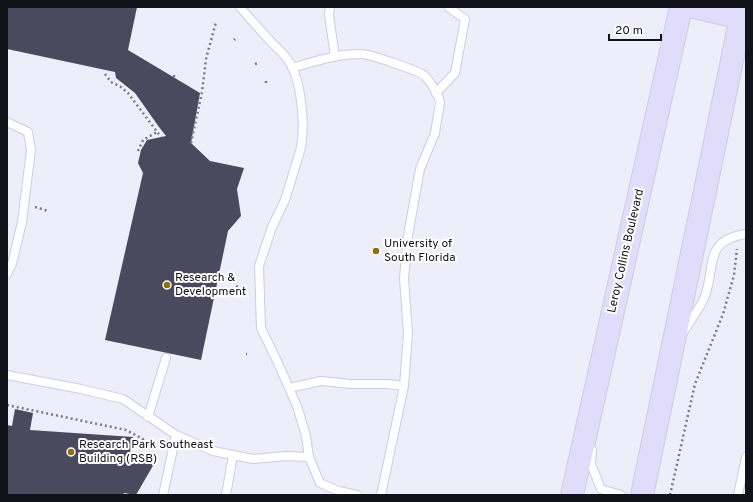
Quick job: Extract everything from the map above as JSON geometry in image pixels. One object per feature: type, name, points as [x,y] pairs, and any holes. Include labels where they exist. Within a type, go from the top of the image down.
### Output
[{"type":"street","name":"Leroy Collins Boulevard","points":[[572,495],[681,7]]},
{"type":"street","points":[[642,495],[671,352],[744,18],[694,7]]},
{"type":"lane","points":[[240,7],[289,60],[298,83],[303,115],[303,139],[285,200],[272,227],[259,266],[261,328],[297,406],[306,436],[309,457],[320,483],[339,491],[357,495]]},
{"type":"lane","points":[[330,7],[329,15],[335,56]]},
{"type":"lane","points":[[436,93],[455,73],[465,19],[448,7]]},
{"type":"lane","points":[[292,68],[327,57],[362,54],[395,63],[425,76],[440,98],[435,133],[420,169],[408,235],[404,278],[408,333],[404,386],[382,495]]},
{"type":"lane","points":[[7,122],[28,132],[31,150],[22,222],[12,264],[7,274]]},
{"type":"lane","points":[[671,352],[706,295],[713,254],[723,241],[737,235],[746,234]]},
{"type":"lane","points":[[603,354],[591,464],[601,489],[621,495]]},
{"type":"lane","points":[[148,417],[166,358]]},
{"type":"lane","points":[[7,375],[81,389],[123,399],[176,435],[213,451],[253,459],[286,456],[309,457]]},
{"type":"lane","points":[[289,388],[321,381],[404,386]]},
{"type":"lane","points":[[163,495],[176,435]]},
{"type":"lane","points":[[226,495],[233,455]]},
{"type":"lane","points":[[738,495],[746,457]]},
{"type":"path","points":[[191,143],[202,92],[206,59],[216,22]]},
{"type":"path","points":[[105,74],[111,82],[121,87],[128,93],[161,137]]},
{"type":"path","points":[[138,151],[142,140],[157,132]]},
{"type":"path","points":[[33,207],[48,211]]},
{"type":"path","points":[[670,495],[695,384],[723,314],[734,275],[737,249]]},
{"type":"path","points":[[7,405],[126,430],[143,439],[140,453]]},
{"type":"shaded area","name":"University of South Florida","points":[[7,7],[746,7],[746,495],[7,495]]},
{"type":"building","name":"Research & Development","points":[[7,7],[137,7],[128,50],[200,93],[191,143],[210,161],[244,168],[237,189],[241,216],[228,231],[201,360],[105,340],[143,173],[138,163],[141,150],[147,140],[166,136],[135,93],[116,78],[115,72],[7,49]]},
{"type":"building","name":"Research Park Southeast Building (RSB)","points":[[15,409],[33,413],[30,430],[133,437],[130,452],[158,457],[136,495],[124,493],[123,495],[7,495],[7,425],[12,426]]},
{"type":"place","name":"University of South Florida","points":[[376,251]]},
{"type":"place","name":"Research & Development","points":[[167,285]]},
{"type":"place","name":"Research Park Southeast Building (RSB)","points":[[71,452]]}]
